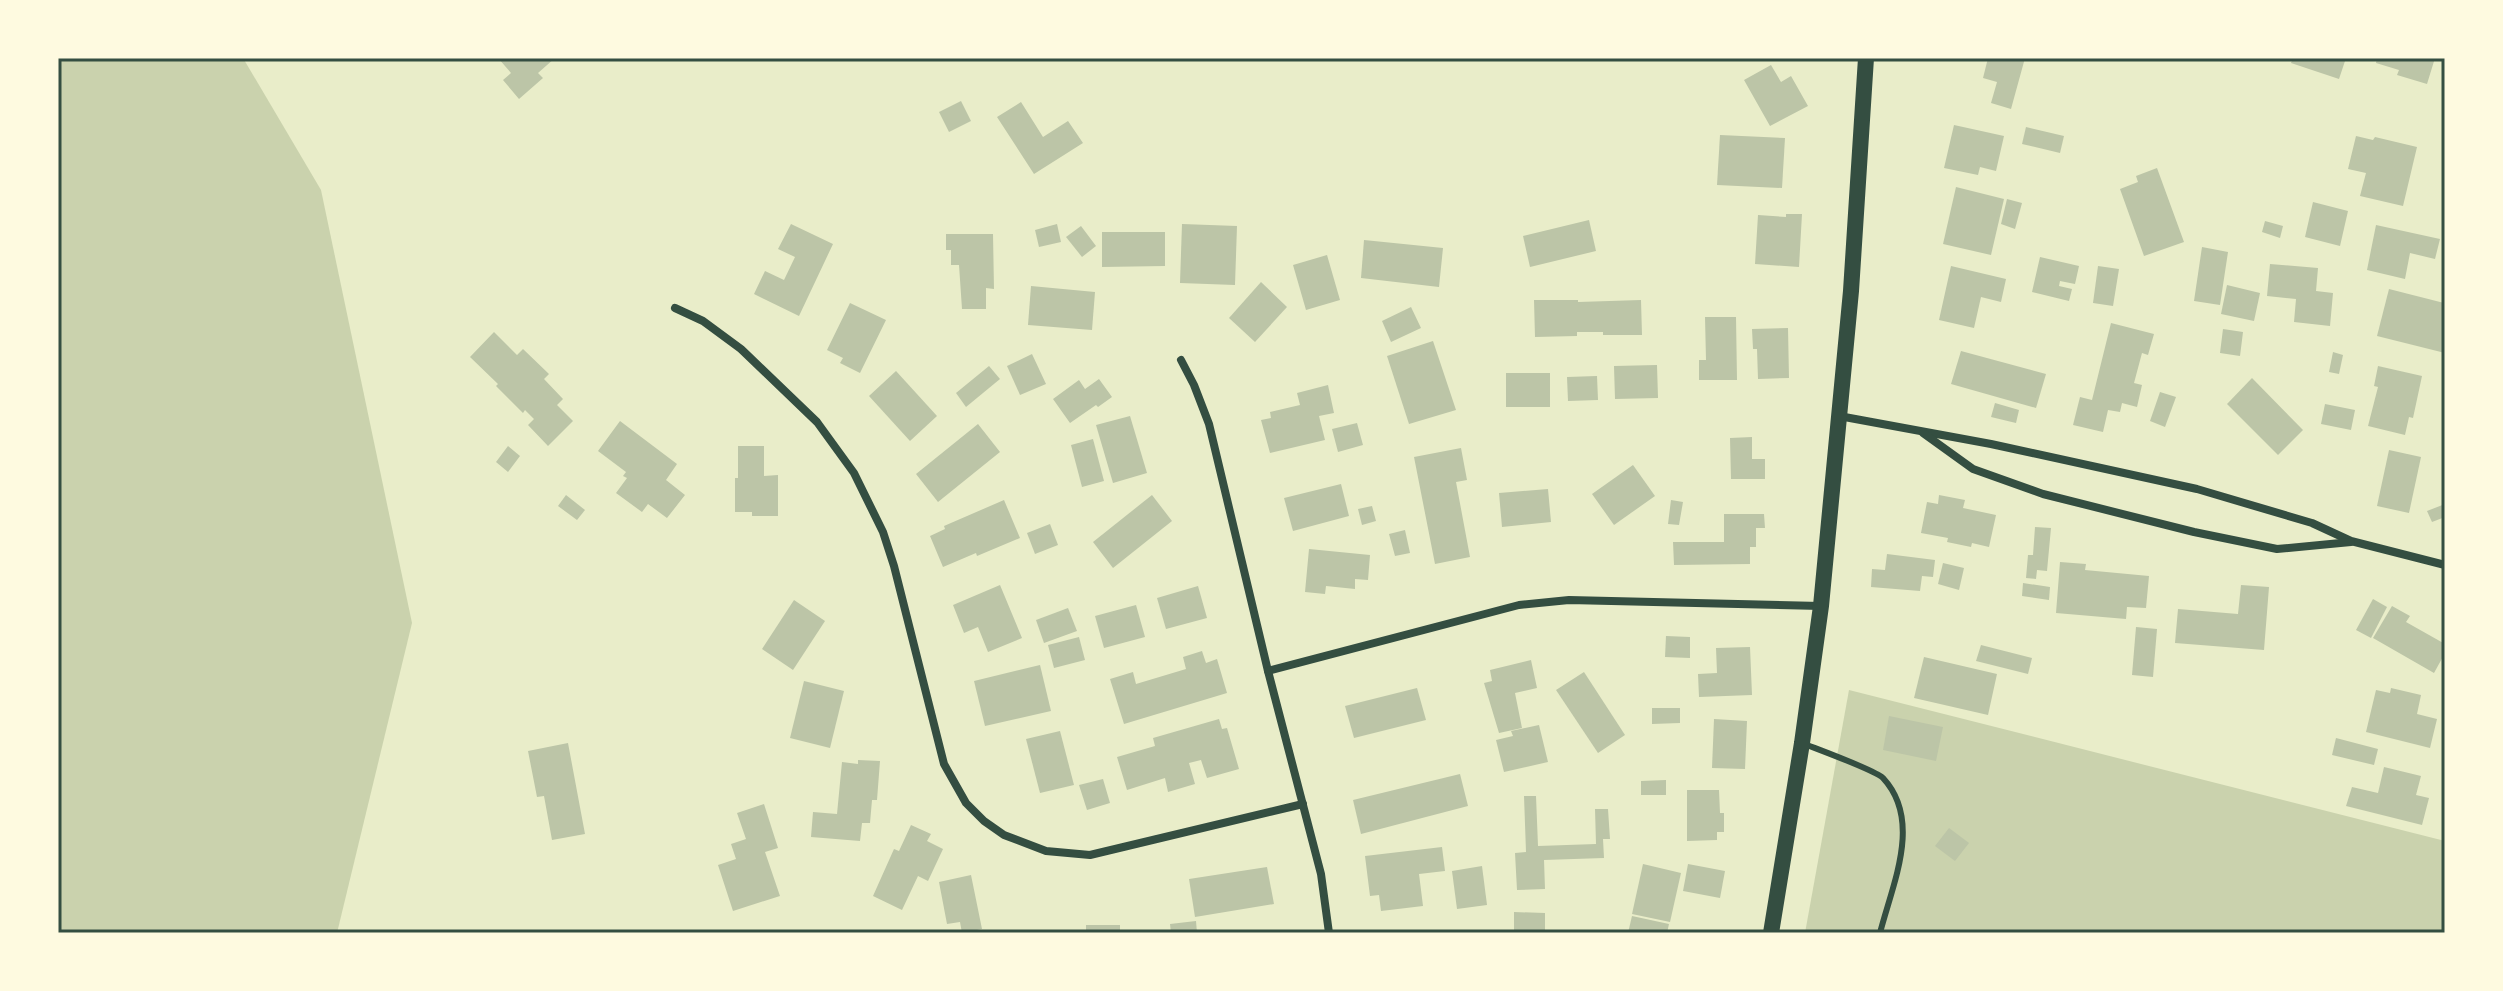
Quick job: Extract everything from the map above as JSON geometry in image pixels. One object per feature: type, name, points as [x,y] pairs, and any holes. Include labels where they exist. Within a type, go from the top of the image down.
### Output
[{"type":"main road","points":[[1771,933],[1821,606],[1851,291],[1866,58]]},
{"type":"street","points":[[675,308],[703,321],[741,349],[817,422],[854,473],[883,532],[894,566],[944,764],[966,803],[984,821],[1004,835],[1046,851],[1090,855],[1303,804]]},
{"type":"street","points":[[1181,360],[1209,424],[1326,900],[1329,933]]},
{"type":"street","points":[[1838,416],[2197,489],[2312,523],[2351,541],[2445,565]]},
{"type":"street","points":[[1919,431],[1973,469],[2043,494],[2194,532],[2277,549],[2351,541]]},
{"type":"street","points":[[1268,671],[1519,605],[1569,600],[1821,606]]},
{"type":"lane","points":[[1802,743],[1881,776],[1899,804],[1904,844],[1880,933]]},
{"type":"green space","points":[[58,58],[243,58],[321,190],[412,623],[337,933],[58,933]]},
{"type":"green space","points":[[1849,690],[2445,841],[2445,933],[1805,933]]},
{"type":"building","points":[[498,58],[555,58],[538,73],[543,78],[519,99],[503,80],[511,73]]},
{"type":"building","points":[[1988,58],[2025,58],[2011,109],[1991,103],[1997,82],[1983,78]]},
{"type":"building","points":[[2293,58],[2346,58],[2339,79],[2291,63]]},
{"type":"building","points":[[2377,58],[2435,58],[2427,84],[2397,75],[2399,70],[2376,63]]},
{"type":"building","points":[[1771,65],[1781,82],[1791,76],[1808,106],[1770,126],[1744,80]]},
{"type":"building","points":[[961,101],[971,121],[949,132],[939,112]]},
{"type":"building","points":[[1021,102],[1043,137],[1068,121],[1083,143],[1034,174],[997,117]]},
{"type":"building","points":[[1954,125],[2004,136],[1996,171],[1980,167],[1978,175],[1944,168]]},
{"type":"building","points":[[2026,127],[2064,136],[2060,153],[2022,144]]},
{"type":"building","points":[[1720,135],[1785,138],[1782,188],[1717,185]]},
{"type":"building","points":[[2356,136],[2417,147],[2403,206],[2360,196],[2366,173],[2348,169]]},
{"type":"building","points":[[2157,168],[2184,242],[2144,256],[2120,189],[2138,182],[2136,176]]},
{"type":"building","points":[[1956,187],[2004,199],[1991,255],[1943,244]]},
{"type":"building","points":[[2007,199],[2022,203],[2015,229],[2001,224]]},
{"type":"building","points":[[2313,202],[2348,211],[2340,246],[2305,237]]},
{"type":"building","points":[[1786,214],[1802,214],[1799,267],[1755,264],[1758,215],[1786,217]]},
{"type":"building","points":[[1589,220],[1596,251],[1530,267],[1523,236]]},
{"type":"building","points":[[2265,221],[2283,226],[2280,238],[2262,232]]},
{"type":"building","points":[[791,224],[833,244],[799,316],[754,294],[765,271],[784,280],[795,257],[778,249]]},
{"type":"building","points":[[1057,224],[1061,242],[1039,247],[1035,230]]},
{"type":"building","points":[[1182,224],[1237,226],[1235,285],[1180,283]]},
{"type":"building","points":[[2376,225],[2440,239],[2435,259],[2410,253],[2405,279],[2367,270]]},
{"type":"building","points":[[1081,226],[1096,246],[1082,257],[1066,237]]},
{"type":"building","points":[[1102,232],[1165,232],[1165,266],[1102,267]]},
{"type":"building","points":[[946,234],[993,234],[994,289],[986,288],[986,309],[962,309],[959,265],[951,265],[951,250],[946,250]]},
{"type":"building","points":[[1364,240],[1443,248],[1439,287],[1361,278]]},
{"type":"building","points":[[2202,247],[2228,252],[2220,305],[2194,301]]},
{"type":"building","points":[[1327,255],[1340,300],[1306,310],[1293,265]]},
{"type":"building","points":[[2040,257],[2079,266],[2075,284],[2060,281],[2059,286],[2072,289],[2069,301],[2032,292]]},
{"type":"building","points":[[2270,264],[2318,268],[2316,291],[2333,293],[2330,326],[2294,322],[2296,299],[2267,296]]},
{"type":"building","points":[[1951,266],[2006,279],[2001,302],[1981,297],[1974,328],[1939,320]]},
{"type":"building","points":[[2098,266],[2119,269],[2113,306],[2093,303]]},
{"type":"building","points":[[1261,282],[1287,307],[1255,342],[1229,318]]},
{"type":"building","points":[[2227,285],[2260,293],[2254,321],[2221,314]]},
{"type":"building","points":[[1031,286],[1095,292],[1092,330],[1028,325]]},
{"type":"building","points":[[2389,289],[2444,303],[2445,353],[2377,336]]},
{"type":"building","points":[[1534,300],[1641,300],[1642,335],[1577,332],[1577,336],[1535,337]]},
{"type":"building","points":[[850,303],[886,320],[860,373],[840,363],[843,358],[827,350]]},
{"type":"building","points":[[1411,307],[1421,328],[1391,342],[1382,321]]},
{"type":"building","points":[[1705,317],[1736,317],[1737,380],[1699,380],[1699,360],[1706,360]]},
{"type":"building","points":[[2111,323],[2154,334],[2148,355],[2142,353],[2134,383],[2142,385],[2137,407],[2122,403],[2120,412],[2108,410],[2103,432],[2073,425],[2080,397],[2092,400]]},
{"type":"building","points":[[1788,328],[1789,378],[1758,379],[1757,349],[1753,349],[1752,329]]},
{"type":"building","points":[[2223,329],[2243,332],[2240,356],[2220,353]]},
{"type":"building","points":[[494,332],[517,355],[523,349],[549,374],[544,379],[563,399],[557,405],[573,421],[548,446],[528,425],[534,419],[525,410],[523,413],[470,357]]},
{"type":"building","points":[[1433,341],[1456,410],[1409,424],[1387,356]]},
{"type":"building","points":[[1961,351],[2046,374],[2036,408],[1951,384]]},
{"type":"building","points":[[2333,352],[2343,355],[2339,374],[2329,372]]},
{"type":"building","points":[[1032,354],[1046,384],[1020,395],[1007,366]]},
{"type":"building","points":[[1657,365],[1658,398],[1615,399],[1614,366]]},
{"type":"building","points":[[989,366],[1000,379],[966,407],[956,393]]},
{"type":"building","points":[[2378,366],[2422,376],[2413,418],[2409,417],[2405,435],[2368,426],[2378,387],[2374,386]]},
{"type":"building","points":[[896,371],[937,416],[910,441],[869,396]]},
{"type":"building","points":[[1506,373],[1550,373],[1550,407],[1506,407]]},
{"type":"building","points":[[1597,376],[1598,400],[1568,401],[1567,377]]},
{"type":"building","points":[[2252,378],[2303,430],[2278,455],[2227,404]]},
{"type":"building","points":[[1099,379],[1112,397],[1070,423],[1053,399],[1079,380],[1085,389]]},
{"type":"building","points":[[1328,385],[1334,413],[1319,416],[1325,440],[1270,453],[1261,420],[1271,418],[1270,412],[1300,405],[1297,393]]},
{"type":"building","points":[[2160,392],[2176,397],[2165,427],[2150,421]]},
{"type":"building","points":[[1995,403],[2019,410],[2016,423],[1991,417]]},
{"type":"building","points":[[2325,404],[2355,410],[2351,430],[2321,424]]},
{"type":"building","points":[[1130,416],[1147,473],[1113,483],[1096,425]]},
{"type":"building","points":[[620,421],[677,464],[666,480],[685,495],[667,518],[648,504],[642,512],[616,493],[627,478],[623,476],[626,472],[598,451]]},
{"type":"building","points":[[1357,423],[1363,445],[1338,452],[1332,429]]},
{"type":"building","points":[[978,424],[1000,452],[938,502],[916,474]]},
{"type":"building","points":[[1752,437],[1752,459],[1765,459],[1765,479],[1731,479],[1730,438]]},
{"type":"building","points":[[1093,439],[1104,481],[1082,487],[1071,445]]},
{"type":"building","points":[[508,446],[520,456],[508,472],[496,462]]},
{"type":"building","points":[[738,446],[764,446],[764,476],[778,475],[778,516],[752,516],[752,512],[735,512]]},
{"type":"building","points":[[1461,448],[1467,480],[1456,482],[1470,557],[1435,564],[1414,457]]},
{"type":"building","points":[[2389,450],[2421,457],[2409,513],[2377,506]]},
{"type":"building","points":[[1633,465],[1655,496],[1614,525],[1592,494]]},
{"type":"building","points":[[1341,484],[1349,516],[1293,531],[1284,498]]},
{"type":"building","points":[[1548,489],[1551,522],[1502,527],[1499,493]]},
{"type":"building","points":[[566,495],[585,510],[577,520],[558,506]]},
{"type":"building","points":[[1152,495],[1172,521],[1113,568],[1093,542]]},
{"type":"building","points":[[1939,495],[1965,500],[1963,508],[1996,515],[1989,547],[1972,543],[1971,547],[1947,542],[1948,538],[1921,533],[1927,502],[1938,504]]},
{"type":"building","points":[[1004,500],[1020,538],[943,567],[930,536],[945,529],[944,526]]},
{"type":"building","points":[[1671,500],[1683,502],[1679,525],[1668,524]]},
{"type":"building","points":[[2445,504],[2445,517],[2432,522],[2427,511]]},
{"type":"building","points":[[1372,506],[1376,521],[1362,525],[1358,509]]},
{"type":"building","points":[[1724,514],[1764,514],[1765,528],[1756,528],[1756,547],[1750,547],[1750,564],[1674,565],[1673,542],[1724,542]]},
{"type":"building","points":[[1050,524],[1058,545],[1035,554],[1027,533]]},
{"type":"building","points":[[2035,527],[2051,528],[2047,571],[2037,570],[2036,579],[2026,578],[2028,555],[2033,555]]},
{"type":"building","points":[[1405,530],[1410,553],[1395,556],[1389,534]]},
{"type":"building","points":[[1309,549],[1370,555],[1368,580],[1355,579],[1355,589],[1326,586],[1325,594],[1305,592]]},
{"type":"building","points":[[1887,554],[1935,560],[1933,577],[1922,576],[1920,591],[1871,587],[1872,569],[1885,570]]},
{"type":"building","points":[[2060,562],[2086,564],[2085,570],[2149,576],[2146,608],[2127,607],[2126,619],[2056,613]]},
{"type":"building","points":[[1943,563],[1964,568],[1959,590],[1938,584]]},
{"type":"building","points":[[2023,583],[2050,587],[2049,600],[2022,596]]},
{"type":"building","points":[[1000,585],[1022,638],[988,652],[978,627],[964,633],[953,605]]},
{"type":"building","points":[[2241,585],[2269,587],[2264,650],[2175,643],[2178,609],[2238,614]]},
{"type":"building","points":[[1198,586],[1207,618],[1166,629],[1157,598]]},
{"type":"building","points":[[2373,599],[2387,607],[2371,638],[2356,630]]},
{"type":"building","points":[[794,600],[825,621],[793,670],[762,649]]},
{"type":"building","points":[[1136,605],[1145,637],[1104,648],[1095,616]]},
{"type":"building","points":[[2392,606],[2410,616],[2406,622],[2445,644],[2445,653],[2434,673],[2373,638]]},
{"type":"building","points":[[1068,608],[1077,631],[1044,643],[1036,620]]},
{"type":"building","points":[[2136,627],[2157,629],[2153,677],[2132,675]]},
{"type":"building","points":[[1666,636],[1690,637],[1690,658],[1665,657]]},
{"type":"building","points":[[1079,637],[1085,660],[1054,668],[1048,645]]},
{"type":"building","points":[[1981,645],[2032,658],[2028,674],[1976,661]]},
{"type":"building","points":[[1750,647],[1752,695],[1699,697],[1698,674],[1717,673],[1716,648]]},
{"type":"building","points":[[1202,651],[1206,663],[1217,659],[1227,693],[1124,724],[1110,679],[1133,672],[1136,684],[1186,669],[1183,657]]},
{"type":"building","points":[[1924,657],[1997,674],[1988,715],[1914,698]]},
{"type":"building","points":[[1531,660],[1537,688],[1515,693],[1522,728],[1499,733],[1484,683],[1492,681],[1490,670]]},
{"type":"building","points":[[1040,665],[1051,711],[985,726],[974,681]]},
{"type":"building","points":[[1584,672],[1625,735],[1598,753],[1556,690]]},
{"type":"building","points":[[804,681],[844,691],[830,748],[790,738]]},
{"type":"building","points":[[1417,688],[1426,720],[1354,738],[1345,706]]},
{"type":"building","points":[[2391,688],[2421,695],[2417,714],[2437,719],[2430,748],[2366,732],[2376,690],[2390,693]]},
{"type":"building","points":[[1652,708],[1680,708],[1680,723],[1652,724]]},
{"type":"building","points":[[1889,716],[1943,727],[1936,761],[1883,750]]},
{"type":"building","points":[[1219,719],[1222,729],[1227,728],[1239,769],[1207,778],[1201,760],[1189,763],[1195,784],[1168,792],[1165,778],[1127,790],[1117,757],[1155,746],[1153,738]]},
{"type":"building","points":[[1714,719],[1747,721],[1745,769],[1712,768]]},
{"type":"building","points":[[1539,725],[1548,762],[1504,772],[1496,740],[1513,736],[1511,731]]},
{"type":"building","points":[[1060,731],[1074,785],[1040,793],[1026,739]]},
{"type":"building","points":[[2336,738],[2378,749],[2374,765],[2332,755]]},
{"type":"building","points":[[568,743],[585,834],[552,840],[544,796],[537,797],[528,751]]},
{"type":"building","points":[[858,760],[880,761],[877,800],[872,800],[870,823],[862,823],[860,841],[811,837],[813,812],[837,814],[842,762],[858,764]]},
{"type":"building","points":[[2384,767],[2421,776],[2416,795],[2429,798],[2422,825],[2346,806],[2352,787],[2378,793]]},
{"type":"building","points":[[1460,774],[1468,806],[1361,834],[1353,800]]},
{"type":"building","points":[[1103,779],[1110,803],[1087,810],[1079,785]]},
{"type":"building","points":[[1666,780],[1666,795],[1641,795],[1641,781]]},
{"type":"building","points":[[1687,790],[1719,790],[1724,832],[1717,832],[1717,840],[1687,841]]},
{"type":"building","points":[[1524,796],[1536,796],[1538,846],[1596,844],[1595,809],[1608,809],[1610,839],[1603,839],[1604,858],[1544,860],[1545,889],[1517,890],[1515,853],[1526,852]]},
{"type":"building","points":[[764,804],[778,848],[765,852],[780,896],[733,911],[718,865],[736,859],[731,844],[746,839],[737,813]]},
{"type":"building","points":[[911,825],[931,834],[927,841],[943,849],[928,881],[918,876],[902,910],[873,896],[894,849],[899,851]]},
{"type":"building","points":[[1949,828],[1969,843],[1955,861],[1935,846]]},
{"type":"building","points":[[1442,847],[1445,871],[1419,874],[1423,906],[1381,911],[1379,895],[1370,896],[1365,856]]},
{"type":"building","points":[[1643,864],[1681,873],[1670,922],[1632,914]]},
{"type":"building","points":[[1688,864],[1725,871],[1720,898],[1683,891]]},
{"type":"building","points":[[1482,866],[1487,905],[1457,909],[1452,871]]},
{"type":"building","points":[[1267,867],[1274,904],[1195,917],[1189,879]]},
{"type":"building","points":[[971,875],[982,929],[962,933],[960,922],[947,924],[939,882]]},
{"type":"building","points":[[1514,912],[1545,913],[1545,933],[1514,933]]},
{"type":"building","points":[[1632,916],[1669,924],[1667,933],[1628,933]]},
{"type":"building","points":[[1196,921],[1197,933],[1171,933],[1170,924]]},
{"type":"building","points":[[1086,925],[1120,925],[1120,933],[1086,933]]}]
